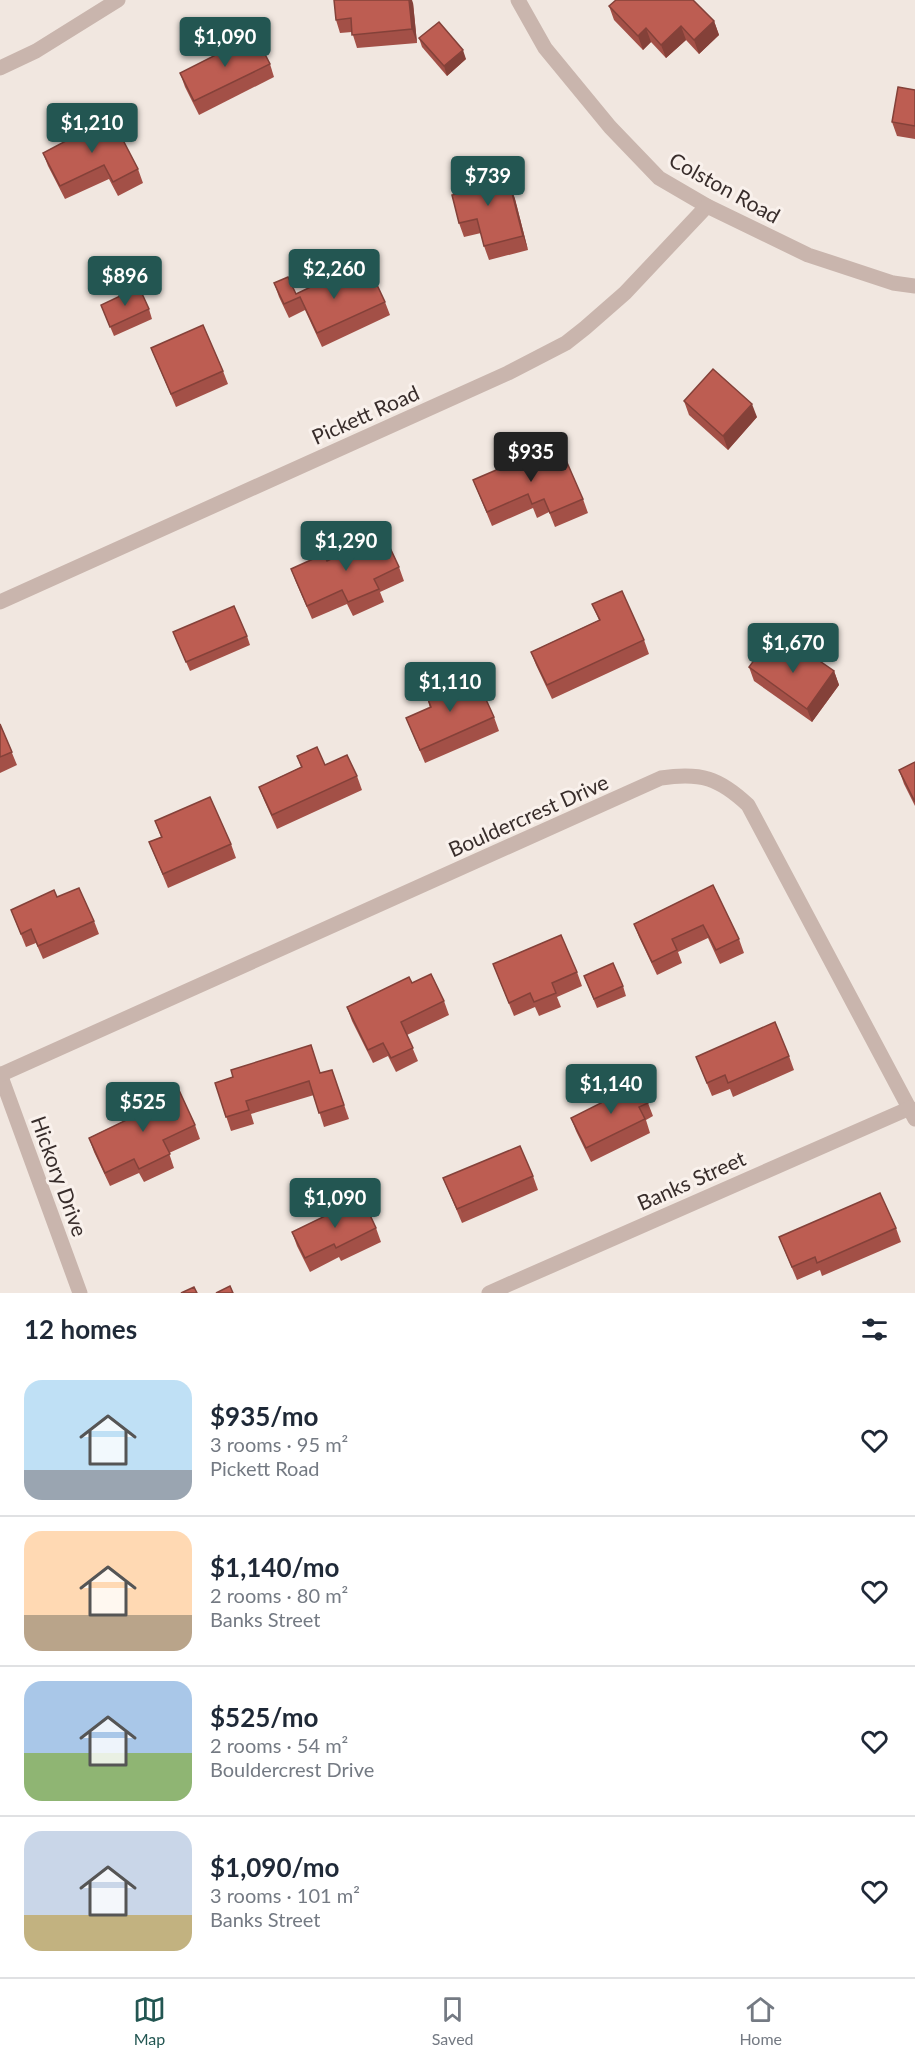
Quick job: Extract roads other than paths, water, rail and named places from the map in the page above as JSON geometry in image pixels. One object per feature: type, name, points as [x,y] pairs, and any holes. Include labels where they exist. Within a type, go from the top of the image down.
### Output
[{"type":"street","points":[[0,68],[36,51],[118,0]]},
{"type":"street","name":"Colston Road","points":[[518,0],[545,48],[610,127],[658,178],[707,206],[808,255],[893,283],[915,286]]},
{"type":"street","name":"Pickett Road","points":[[0,602],[497,378],[566,343],[625,293],[707,206]]},
{"type":"street","name":"Bouldercrest Drive","points":[[0,1075],[661,778],[685,774],[709,778],[729,788],[748,805],[913,1114]]},
{"type":"street","name":"Hickory Drive","points":[[0,1075],[80,1293]]},
{"type":"street","name":"Banks Street","points":[[489,1293],[913,1114]]}]
